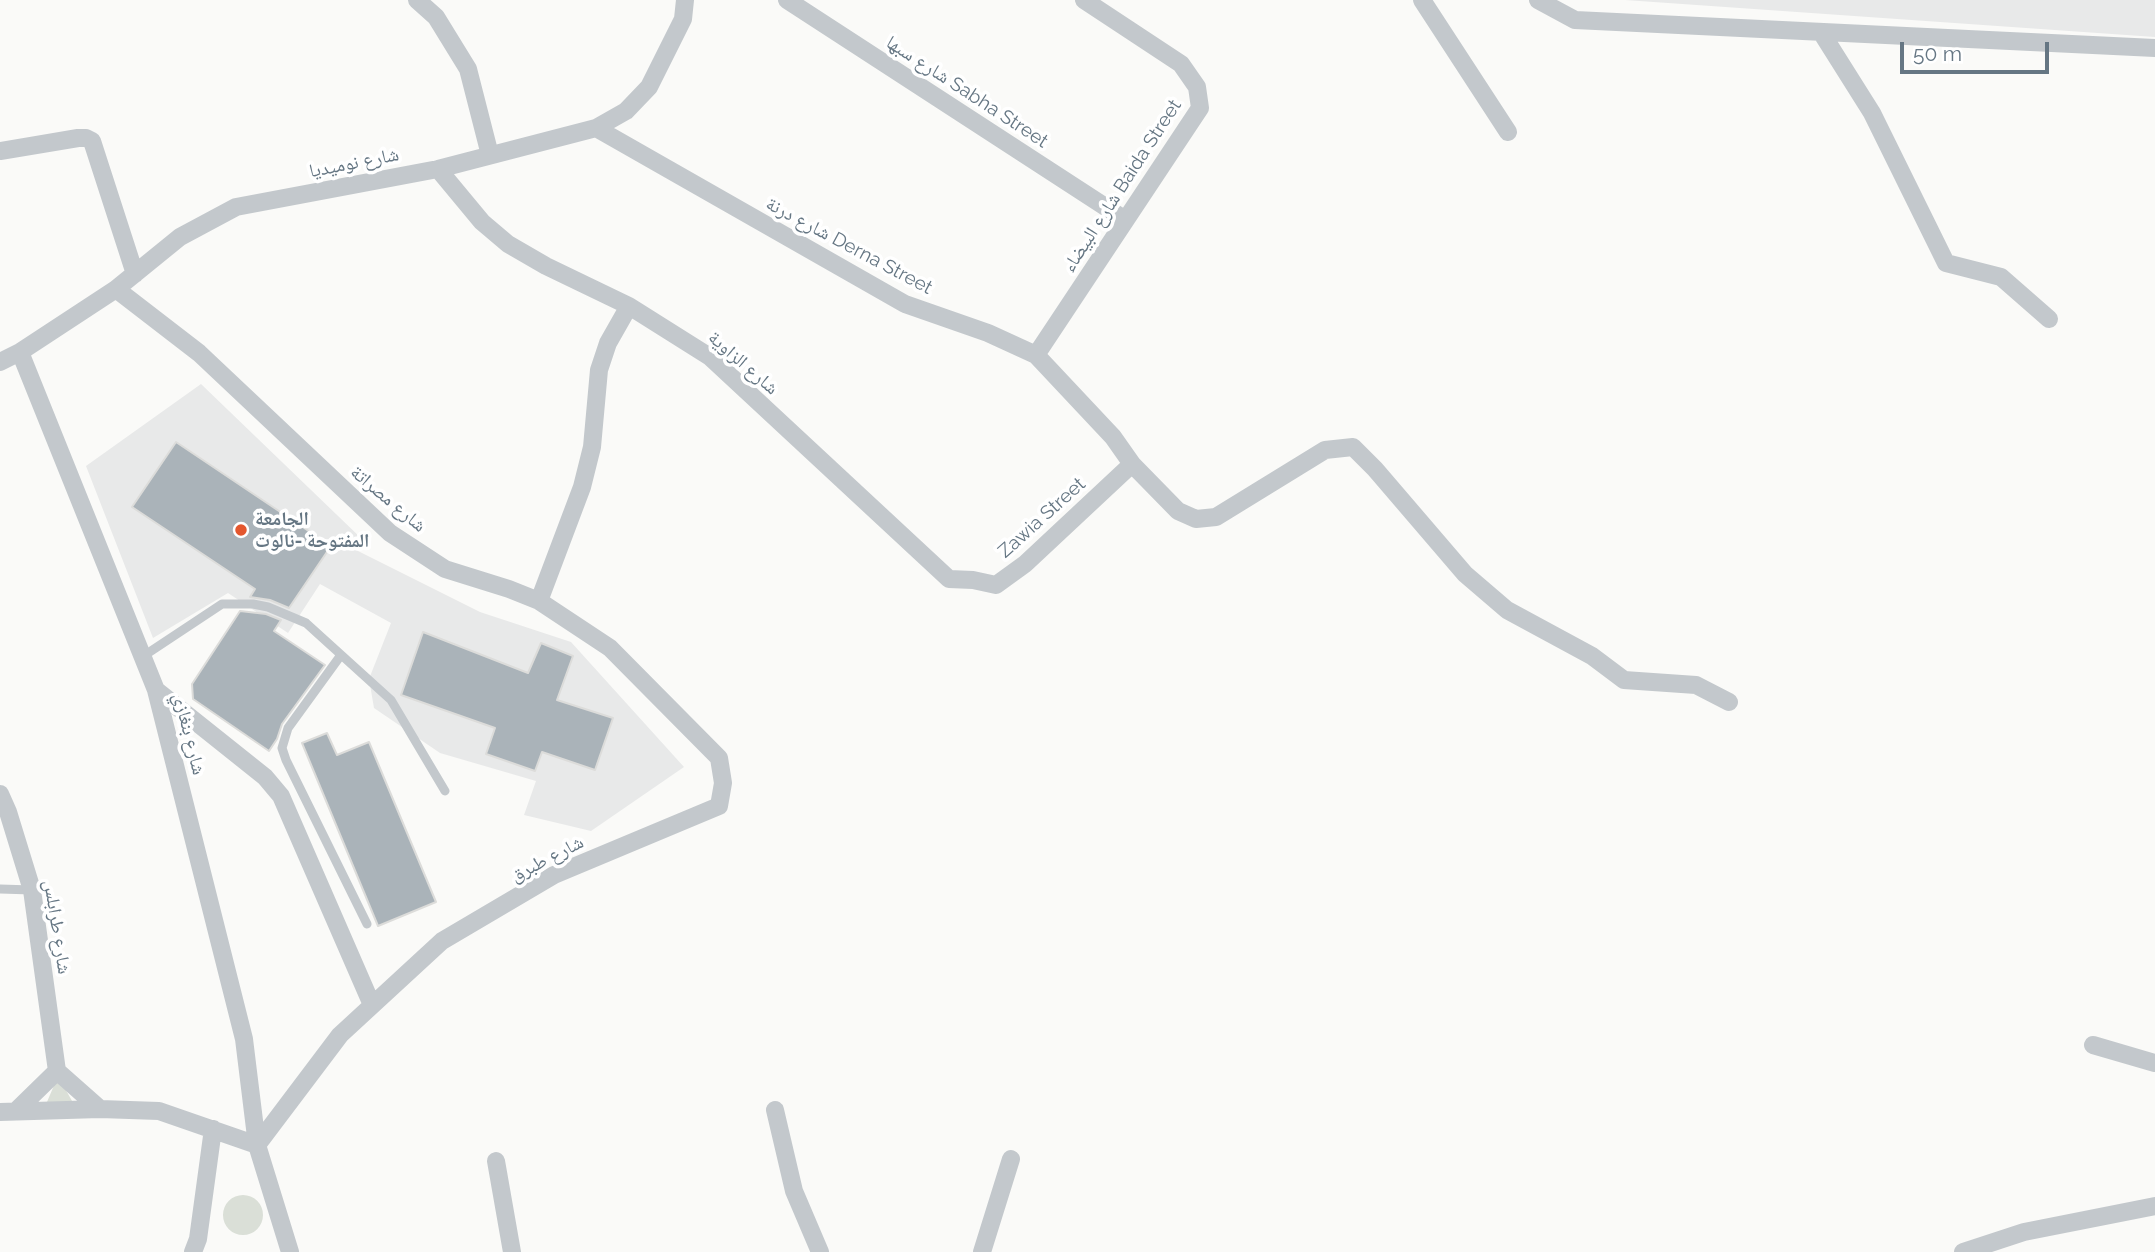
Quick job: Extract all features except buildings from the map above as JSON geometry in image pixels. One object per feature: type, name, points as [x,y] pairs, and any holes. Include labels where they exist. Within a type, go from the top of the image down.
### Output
[{"type":"street","points":[[417,0],[436,17],[468,69],[490,155]]},
{"type":"street","name":"شارع نوميديا","points":[[0,362],[20,352],[116,289],[180,237],[236,207],[438,169],[596,128],[626,111],[649,88],[683,19],[685,0]]},
{"type":"street","name":"شارع سبها Sabha Street","points":[[787,0],[1124,219]]},
{"type":"street","name":"شارع البيضاء Baida Street","points":[[1037,355],[1124,219],[1200,108],[1197,87],[1181,64],[1084,0]]},
{"type":"street","points":[[1422,0],[1508,132]]},
{"type":"street","points":[[1538,0],[1575,20],[2155,48]]},
{"type":"street","points":[[1821,32],[1872,113],[1946,263],[2001,277],[2049,319]]},
{"type":"street","name":"شارع درنة Derna Street","points":[[596,128],[905,304],[988,333],[1037,355],[1113,437],[1132,464],[1178,510],[1196,519],[1216,517],[1325,450],[1353,447],[1465,575],[1507,610],[1591,656],[1624,680],[1696,685],[1729,702]]},
{"type":"street","points":[[0,151],[78,138],[86,138],[92,142],[135,274]]},
{"type":"street","name":"شارع الزاوية","points":[[438,169],[482,222],[508,244],[546,266],[629,306],[710,358],[949,579],[972,580]]},
{"type":"street","name":"شارع مصراتة","points":[[116,289],[199,353],[390,533],[445,569],[539,601],[610,648],[719,758]]},
{"type":"street","points":[[539,601],[582,487],[592,447],[599,370],[608,343],[629,306]]},
{"type":"street","name":"شارع بنغازي","points":[[20,352],[156,690],[244,1039],[257,1145],[290,1252]]},
{"type":"street","name":"Zawia Street","points":[[972,580],[996,585],[1025,564],[1132,464]]},
{"type":"street","points":[[8,1112],[100,1109],[159,1111],[257,1145],[340,1035],[372,1005],[281,796],[265,777],[156,690]]},
{"type":"street","name":"شارع طبرق","points":[[372,1005],[443,941],[554,875],[719,806],[723,783],[719,758]]},
{"type":"street","name":"شارع طرابلس","points":[[0,794],[32,890],[57,1071]]},
{"type":"street","points":[[2094,1045],[2155,1063]]},
{"type":"street","points":[[8,1112],[57,1071],[100,1109]]},
{"type":"street","points":[[775,1110],[794,1191],[820,1252]]},
{"type":"street","points":[[193,1252],[198,1239],[213,1129]]},
{"type":"street","points":[[982,1252],[1011,1159]]},
{"type":"street","points":[[496,1161],[512,1252]]},
{"type":"street","points":[[1963,1252],[2024,1232],[2155,1206]]},
{"type":"lane","points":[[142,657],[222,604],[261,605],[293,617],[306,623],[391,700],[445,791]]},
{"type":"lane","points":[[341,655],[288,728],[282,748],[367,924]]},
{"type":"lane","points":[[0,889],[32,890]]},
{"type":"shaded area","points":[[1625,0],[2155,0],[2155,37]]},
{"type":"shaded area","points":[[201,384],[364,541],[356,550],[480,612],[571,642],[684,767],[591,831],[524,815],[536,781],[440,753],[374,708],[369,679],[391,623],[320,584],[288,633],[228,593],[153,638],[86,466]]},
{"type":"shaded area","points":[[58,1076],[76,1108],[44,1109]]},
{"type":"shaded area","points":[[243,1195],[251,1196],[257,1201],[262,1207],[262,1223],[257,1229],[251,1234],[243,1235],[235,1234],[229,1229],[224,1223],[223,1215],[224,1207],[229,1201],[235,1196]]},
{"type":"place","name":"الجامعة المفتوحة -نالوت","points":[[241,530]]}]
